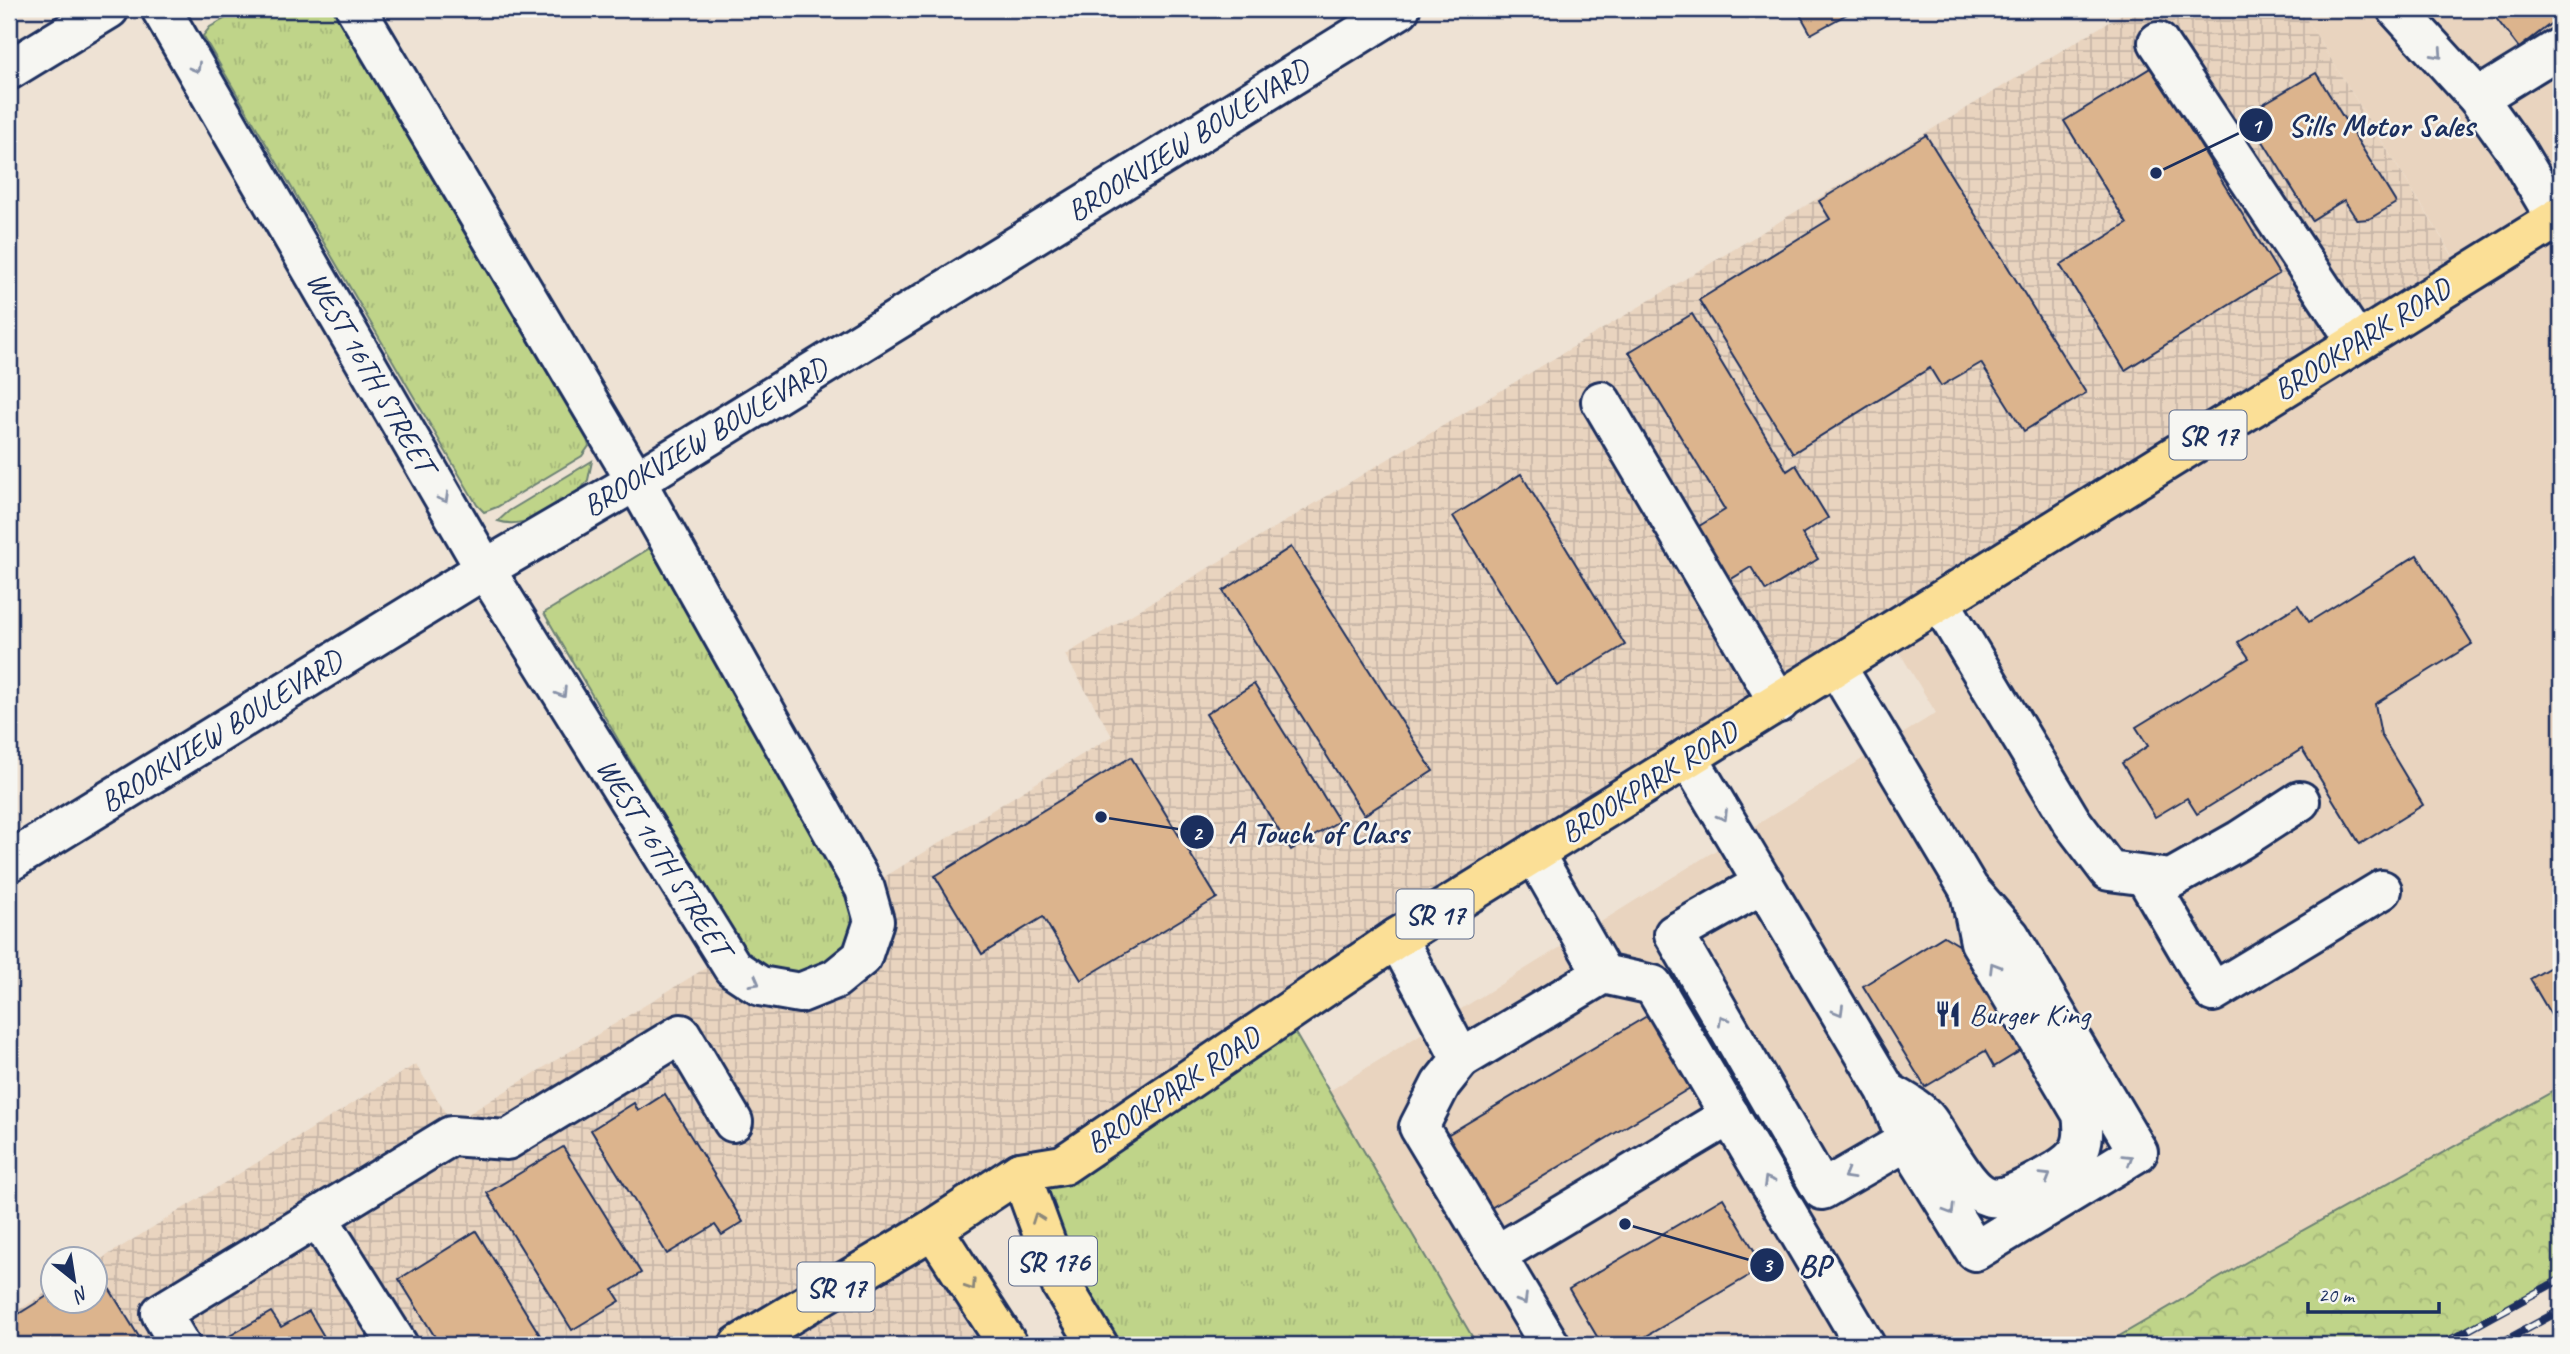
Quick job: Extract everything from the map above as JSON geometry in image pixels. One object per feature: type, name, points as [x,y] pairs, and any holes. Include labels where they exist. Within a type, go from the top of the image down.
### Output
[{"type":"main road","name":"BROOKPARK ROAD","points":[[739,1345],[933,1229],[1020,1172],[1063,1166],[1398,938],[2357,342],[2560,221]]},
{"type":"main road","name":"SR 176","points":[[1020,1172],[1061,1284],[1098,1345]]},
{"type":"main road","name":"SR 176","points":[[933,1229],[1008,1345]]},
{"type":"street","points":[[9,70],[109,9]]},
{"type":"street","name":"WEST 16TH STREET","points":[[162,9],[485,569],[733,968],[760,986],[800,993],[835,979],[862,957],[874,920],[865,889],[636,481],[356,9]]},
{"type":"street","name":"BROOKVIEW BOULEVARD","points":[[9,862],[485,569],[636,481],[1400,9]]},
{"type":"street","points":[[2397,9],[2478,98],[2516,151],[2560,221]]},
{"type":"street","points":[[2158,42],[2357,342]]},
{"type":"street","points":[[2478,98],[2561,47]]},
{"type":"street","points":[[1601,401],[1779,703]]},
{"type":"street","points":[[1940,602],[2072,822],[2109,871],[2171,879],[2301,801]]},
{"type":"street","points":[[1688,757],[1886,1090],[1907,1141],[1975,1251],[2138,1152],[2010,936],[1969,889],[1836,666]]},
{"type":"street","points":[[1534,853],[1603,974]]},
{"type":"street","points":[[2145,876],[2213,992],[2382,890]]},
{"type":"street","points":[[1764,883],[1674,934],[1822,1190],[1907,1141]]},
{"type":"street","points":[[1886,1090],[1924,1115],[1967,1182],[1980,1195],[1997,1198],[2016,1194],[2070,1162],[2082,1147],[2085,1133],[2082,1114],[1980,943],[1969,889]]},
{"type":"street","points":[[1398,938],[1461,1059]]},
{"type":"street","points":[[1550,1345],[1419,1127],[1441,1084],[1461,1059],[1603,974],[1653,985],[1865,1345]]},
{"type":"street","points":[[180,1345],[161,1313],[451,1136],[507,1140],[681,1034],[733,1122]]},
{"type":"street","points":[[1496,1255],[1730,1115]]},
{"type":"street","points":[[319,1219],[398,1345]]},
{"type":"shaded area","points":[[2130,9],[2300,9],[2465,276],[916,1237],[980,1345],[9,1345],[9,1316],[38,1298],[38,1316],[108,1316],[108,1255],[416,1064],[452,1124],[725,956],[733,968],[835,979],[865,889],[1112,736],[1065,655]]},
{"type":"shaded area","points":[[2300,9],[2561,9],[2561,1087],[2262,1253],[2104,1345],[1476,1345],[1328,1092],[1936,713],[1888,633],[2465,275]]},
{"type":"green space","points":[[242,9],[332,9],[587,440],[589,446],[582,456],[497,507],[484,512],[477,505],[203,36],[210,27]]},
{"type":"green space","points":[[592,461],[588,480],[581,489],[552,508],[521,522],[498,521],[509,511]]},
{"type":"green space","points":[[650,548],[851,884],[854,915],[851,932],[836,955],[813,968],[786,972],[773,970],[757,964],[740,948],[544,613]]},
{"type":"green space","points":[[1281,1009],[1477,1345],[1098,1345],[1020,1172]]},
{"type":"green space","points":[[2561,1087],[2561,1279],[2441,1345],[2104,1345],[2262,1253]]},
{"type":"building","points":[[1797,9],[1856,9],[1811,34]]},
{"type":"building","points":[[2489,9],[2561,9],[2561,16],[2519,48]]},
{"type":"building","points":[[2152,67],[2279,274],[2125,370],[2060,265],[2127,224],[2064,121]]},
{"type":"building","points":[[2316,73],[2396,203],[2369,219],[2357,220],[2344,200],[2312,220],[2246,114]]},
{"type":"building","points":[[1926,135],[2086,393],[2024,431],[1981,363],[1941,386],[1930,368],[1793,453],[1699,300],[1830,219],[1819,201]]},
{"type":"building","points":[[1692,314],[1787,471],[1796,465],[1828,518],[1802,534],[1818,559],[1766,591],[1751,567],[1728,581],[1696,528],[1725,510],[1629,352]]},
{"type":"building","points":[[1521,474],[1625,645],[1557,686],[1453,516]]},
{"type":"building","points":[[1291,547],[1433,771],[1364,815],[1223,591]]},
{"type":"building","points":[[2417,555],[2472,644],[2375,704],[2381,735],[2423,805],[2360,844],[2302,749],[2197,814],[2187,798],[2155,817],[2122,763],[2148,746],[2136,727],[2249,658],[2238,642],[2298,605],[2309,622]]},
{"type":"building","points":[[1254,684],[1339,821],[1291,850],[1206,714]]},
{"type":"building","points":[[1131,757],[1217,898],[1081,980],[1043,917],[982,954],[935,876]]},
{"type":"building","name":"Burger King","points":[[1944,936],[1962,947],[2033,1043],[1994,1067],[1985,1051],[1925,1087],[1863,986]]},
{"type":"building","points":[[2561,961],[2561,1032],[2530,979]]},
{"type":"building","points":[[1652,1013],[1695,1085],[1476,1217],[1432,1144]]},
{"type":"building","points":[[665,1094],[743,1222],[722,1235],[715,1225],[667,1254],[591,1130],[634,1103],[638,1111]]},
{"type":"building","points":[[563,1147],[641,1273],[613,1290],[620,1301],[572,1330],[487,1193]]},
{"type":"building","points":[[1723,1198],[1764,1267],[1631,1345],[1602,1345],[1569,1289]]},
{"type":"building","points":[[476,1231],[546,1345],[440,1345],[399,1279]]},
{"type":"building","points":[[108,1286],[144,1345],[9,1345],[9,1320],[38,1302],[38,1316],[108,1316]]},
{"type":"building","points":[[309,1311],[329,1345],[214,1345],[271,1312],[281,1327]]},
{"type":"railway","points":[[2441,1345],[2561,1279]]},
{"type":"railway","points":[[2497,1345],[2561,1310]]},
{"type":"place","name":"Sills Motor Sales","points":[[2156,173]]},
{"type":"place","name":"A Touch of Class","points":[[1101,817]]},
{"type":"place","name":"Burger King","points":[[1948,1014]]},
{"type":"place","name":"BP","points":[[1625,1224]]}]
